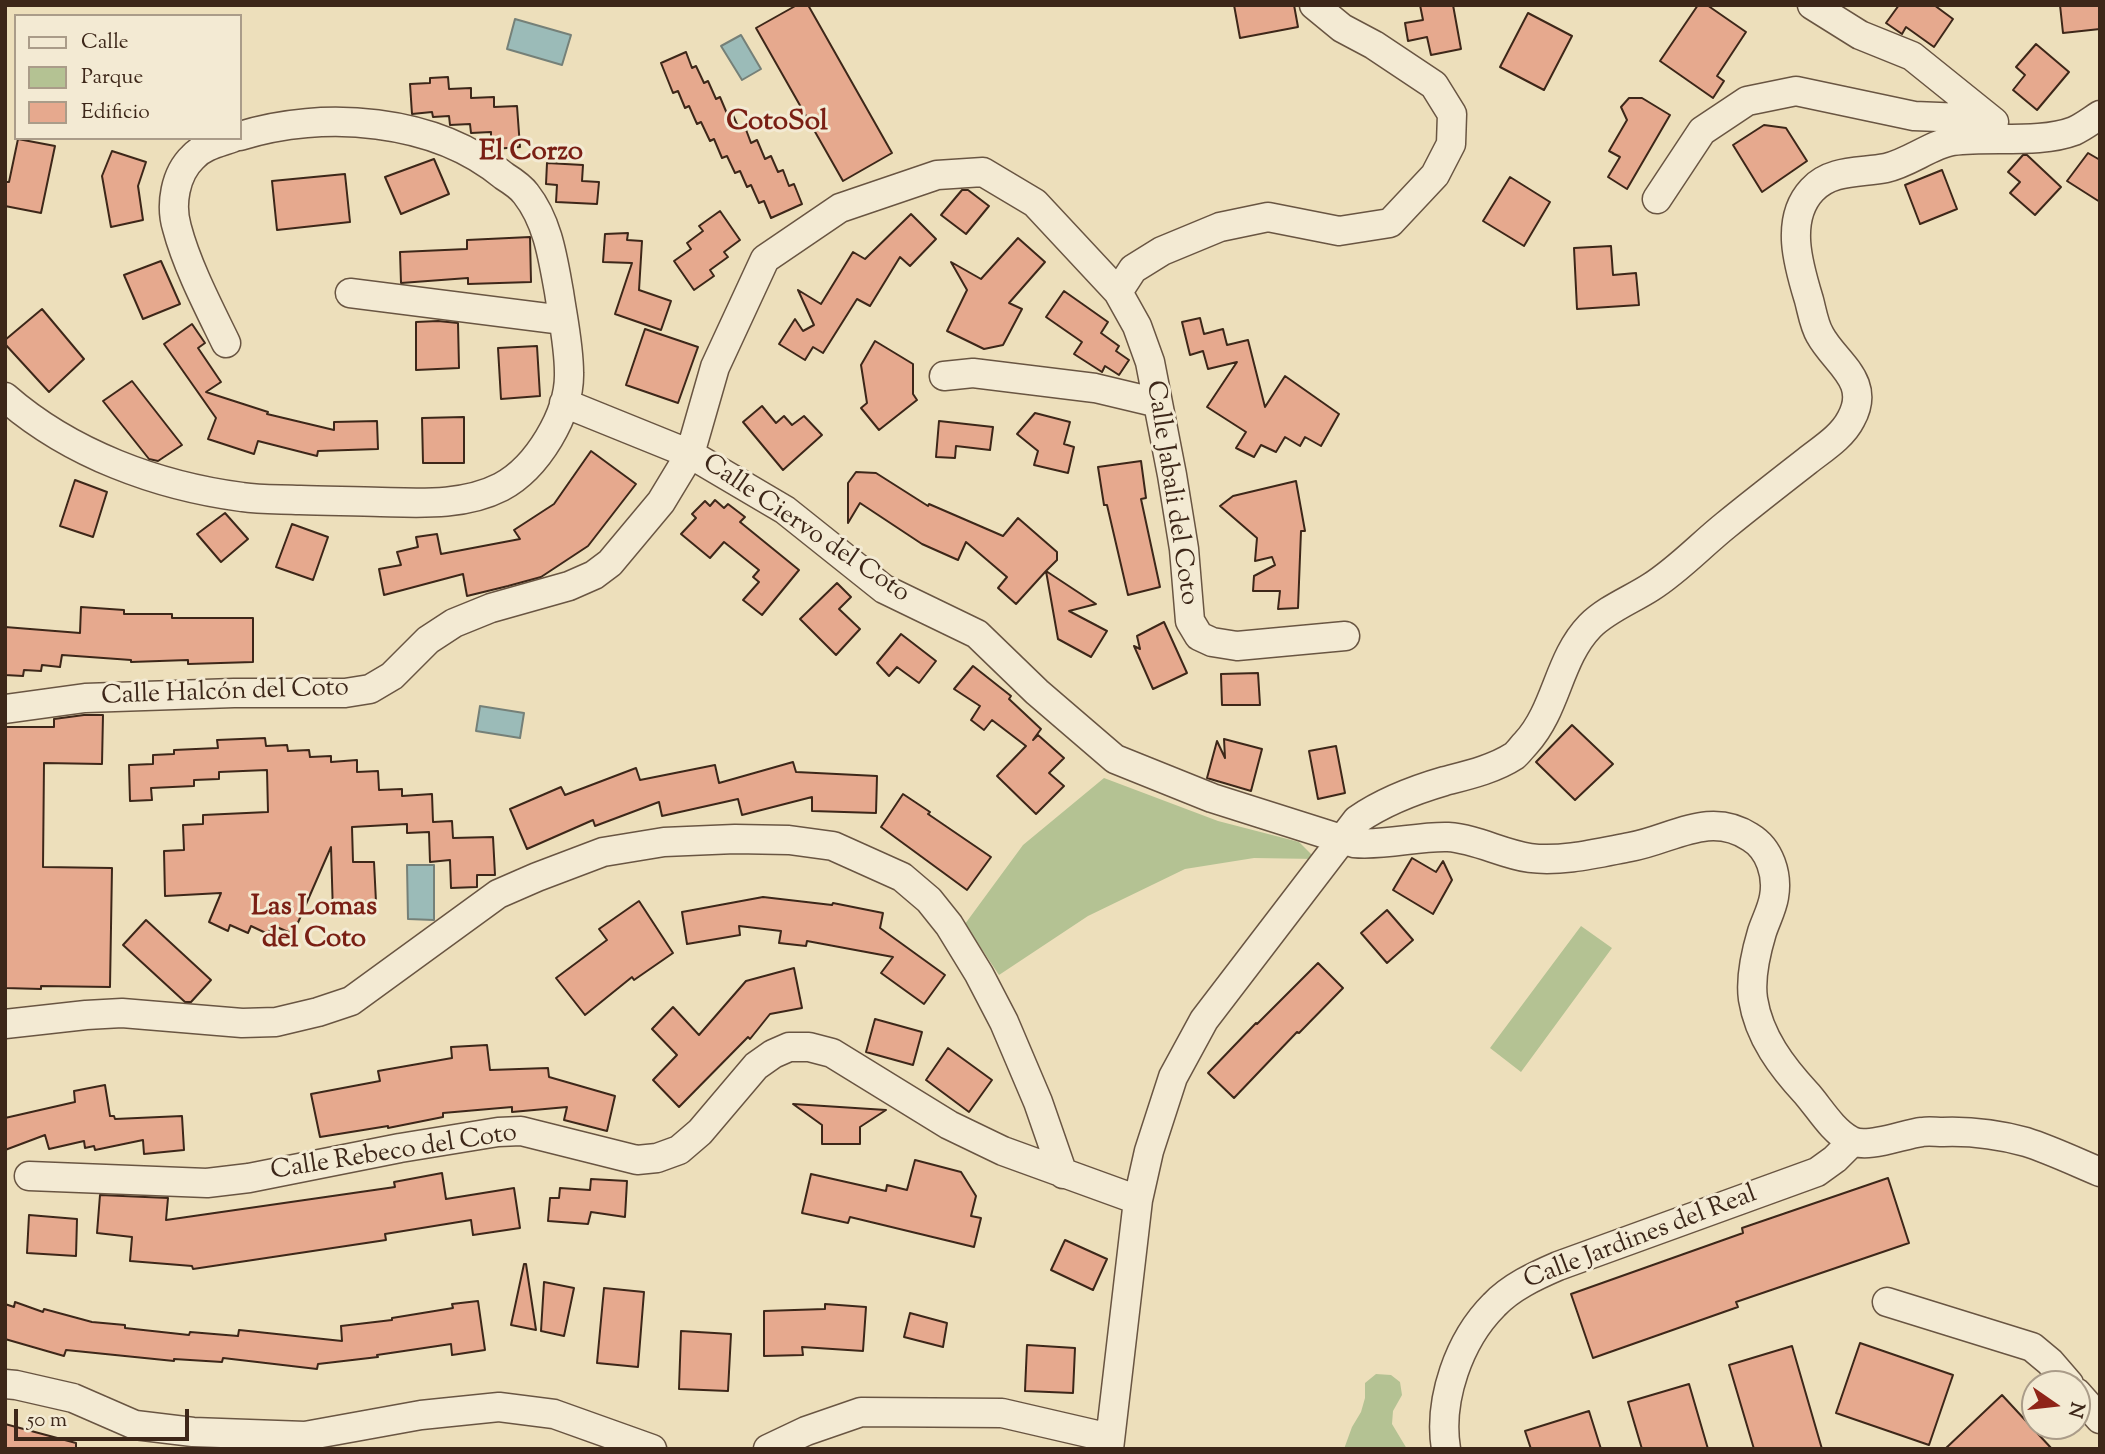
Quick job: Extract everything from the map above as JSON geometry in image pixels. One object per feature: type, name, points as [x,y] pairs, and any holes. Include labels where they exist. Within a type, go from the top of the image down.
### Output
[{"type":"street","points":[[1118,292],[1133,269],[1162,251],[1220,227],[1268,216],[1339,230],[1390,223],[1435,176],[1451,145],[1452,114],[1434,85],[1374,45],[1342,29],[1314,5]]},
{"type":"street","points":[[1812,5],[1860,35],[1912,56],[1989,119],[2020,137]]},
{"type":"street","points":[[1657,199],[1702,131],[1747,101],[1796,91],[1914,116],[1989,119]]},
{"type":"street","points":[[768,1449],[806,1431],[861,1412],[1002,1413],[1109,1443],[1138,1200],[1149,1151],[1173,1077],[1204,1020],[1357,820],[1374,808],[1435,784],[1482,770],[1514,755],[1538,730],[1552,702],[1567,660],[1590,626],[1653,586],[1836,438],[1852,419],[1857,399],[1854,379],[1819,334],[1798,263],[1797,221],[1810,192],[1821,182],[1839,175],[1884,169],[1950,142],[2052,137],[2076,130],[2100,115]]},
{"type":"street","points":[[5,397],[23,412],[82,448],[142,474],[191,488],[245,498],[427,503],[463,499],[501,487],[528,466],[553,434],[564,403],[569,375],[555,272],[544,225],[526,194],[495,167],[459,146],[421,134],[366,122],[329,121],[285,125],[242,136]]},
{"type":"street","points":[[226,140],[208,146],[192,157],[179,177],[174,202],[176,227],[203,295],[226,343]]},
{"type":"street","name":"Calle Jabali del Coto","points":[[690,454],[715,367],[765,259],[840,208],[937,175],[984,173],[1035,203],[1118,292],[1137,326],[1150,362],[1158,403],[1184,549],[1190,621],[1199,636],[1212,642],[1237,646],[1345,636]]},
{"type":"street","points":[[350,293],[563,320]]},
{"type":"street","points":[[944,376],[973,373],[1095,388],[1158,403]]},
{"type":"street","name":"Calle Ciervo del Coto","points":[[564,403],[690,454],[785,510],[884,589],[977,634],[1037,692],[1115,760],[1212,799],[1342,840],[1371,844],[1426,837],[1452,837],[1530,858],[1558,858],[1633,847],[1708,824],[1733,828],[1752,838],[1767,853],[1775,874],[1774,897],[1761,933],[1753,972],[1753,998],[1760,1027],[1774,1055],[1792,1078],[1834,1128],[1852,1142]]},
{"type":"street","name":"Calle Halcón del Coto","points":[[5,709],[85,698],[234,693],[345,693],[370,689],[392,676],[428,640],[454,623],[491,608],[569,586],[594,575],[610,563],[661,502],[690,454]]},
{"type":"street","points":[[5,1024],[122,1013],[242,1023],[276,1022],[351,1001],[498,894],[603,852],[663,842],[735,839],[789,840],[834,846],[902,877],[929,900],[949,925],[1004,1022],[1038,1102],[1063,1174]]},
{"type":"street","name":"Calle Rebeco del Coto","points":[[29,1176],[206,1183],[249,1178],[412,1146],[498,1132],[522,1131],[637,1160],[657,1158],[679,1150],[700,1132],[756,1066],[789,1047],[810,1047],[832,1053],[949,1125],[1003,1151],[1138,1200]]},
{"type":"street","points":[[1852,1142],[1872,1143],[1922,1132],[1952,1131],[2027,1143],[2100,1172]]},
{"type":"street","name":"Calle Jardines del Real","points":[[1446,1449],[1444,1438],[1447,1400],[1454,1370],[1472,1332],[1494,1304],[1521,1283],[1558,1266],[1817,1172],[1852,1142]]},
{"type":"street","points":[[1886,1302],[2032,1347],[2057,1370]]},
{"type":"street","points":[[5,1384],[73,1398],[135,1425],[193,1432],[305,1436],[421,1415],[499,1407],[554,1414],[652,1449]]},
{"type":"green space","points":[[1104,778],[1218,821],[1299,842],[1316,859],[1254,858],[1185,869],[1088,916],[999,975],[965,924],[1023,845]]},
{"type":"green space","points":[[1581,926],[1612,948],[1521,1072],[1490,1048]]},
{"type":"green space","points":[[1376,1374],[1391,1375],[1400,1382],[1402,1395],[1393,1411],[1392,1424],[1407,1449],[1344,1449],[1361,1412],[1365,1383]]},
{"type":"water","points":[[515,19],[571,35],[562,65],[507,49]]},
{"type":"water","points":[[741,35],[761,69],[742,80],[721,46]]},
{"type":"water","points":[[480,706],[524,713],[520,738],[476,731]]},
{"type":"water","points":[[407,865],[434,865],[434,920],[408,919]]},
{"type":"building","points":[[797,5],[808,5],[892,153],[843,181],[756,28]]},
{"type":"building","points":[[1234,5],[1294,5],[1298,27],[1240,38]]},
{"type":"building","points":[[1420,5],[1453,5],[1461,49],[1431,55],[1427,37],[1408,41],[1405,23],[1423,20]]},
{"type":"building","points":[[1698,5],[1707,5],[1746,32],[1717,76],[1724,81],[1713,98],[1660,61]]},
{"type":"building","points":[[1899,5],[1934,5],[1953,19],[1934,47],[1906,27],[1902,34],[1886,23]]},
{"type":"building","points":[[2060,5],[2100,5],[2100,29],[2063,33]]},
{"type":"building","points":[[1528,13],[1572,36],[1544,90],[1500,67]]},
{"type":"building","points":[[2036,44],[2069,72],[2037,110],[2013,90],[2025,75],[2016,67]]},
{"type":"building","points":[[686,52],[692,68],[696,66],[704,83],[708,81],[716,99],[720,97],[728,116],[732,113],[739,129],[745,127],[751,143],[757,140],[765,159],[771,156],[778,172],[783,170],[789,186],[794,184],[802,204],[771,218],[764,201],[759,203],[751,185],[747,187],[740,171],[735,173],[727,156],[722,158],[714,139],[710,141],[701,122],[697,124],[689,106],[685,108],[678,91],[673,93],[661,63]]},
{"type":"building","points":[[448,77],[449,89],[471,88],[471,98],[494,97],[494,107],[517,106],[520,147],[494,149],[491,147],[491,132],[471,133],[470,124],[450,125],[449,116],[433,117],[432,112],[412,114],[410,84],[430,83],[430,78]]},
{"type":"building","points":[[1629,98],[1642,98],[1670,115],[1627,189],[1608,177],[1620,157],[1609,151],[1627,120],[1621,107]]},
{"type":"building","points":[[1764,125],[1786,128],[1807,161],[1762,192],[1733,145]]},
{"type":"building","points":[[18,140],[55,146],[41,213],[5,206],[5,182],[9,182]]},
{"type":"building","points":[[112,151],[146,162],[138,186],[143,220],[111,227],[102,176]]},
{"type":"building","points":[[2088,153],[2100,160],[2100,202],[2067,181]]},
{"type":"building","points":[[2023,155],[2027,155],[2061,187],[2035,215],[2010,193],[2020,182],[2008,172]]},
{"type":"building","points":[[434,159],[449,194],[401,214],[385,177]]},
{"type":"building","points":[[547,163],[583,165],[582,181],[599,182],[597,204],[556,202],[557,185],[546,184]]},
{"type":"building","points":[[1942,170],[1957,209],[1920,224],[1905,185]]},
{"type":"building","points":[[345,174],[350,222],[277,230],[272,181]]},
{"type":"building","points":[[1510,177],[1550,202],[1524,246],[1483,221]]},
{"type":"building","points":[[962,190],[968,190],[989,206],[966,234],[941,215]]},
{"type":"building","points":[[720,211],[740,240],[724,252],[728,257],[710,270],[714,276],[694,290],[674,261],[691,249],[687,243],[703,231],[699,226]]},
{"type":"building","points":[[911,214],[936,239],[910,266],[900,257],[870,306],[857,299],[823,353],[813,347],[805,360],[779,344],[795,319],[803,331],[814,325],[798,290],[821,304],[853,252],[865,259]]},
{"type":"building","points":[[628,233],[627,240],[642,241],[639,290],[671,301],[661,330],[615,314],[632,263],[603,262],[605,234]]},
{"type":"building","points":[[530,237],[531,282],[468,284],[468,278],[401,283],[400,252],[467,249],[467,240]]},
{"type":"building","points":[[1018,238],[1045,262],[1009,303],[1022,309],[1003,345],[984,349],[947,331],[967,290],[951,262],[981,279]]},
{"type":"building","points":[[1611,246],[1613,275],[1636,273],[1639,305],[1577,309],[1574,248]]},
{"type":"building","points":[[161,261],[180,304],[143,319],[124,275]]},
{"type":"building","points":[[1064,291],[1108,322],[1101,333],[1119,346],[1116,351],[1129,360],[1119,375],[1105,366],[1102,372],[1074,354],[1082,342],[1046,317]]},
{"type":"building","points":[[42,309],[84,359],[49,392],[5,344],[5,340]]},
{"type":"building","points":[[1200,318],[1204,334],[1223,329],[1227,345],[1248,340],[1265,407],[1285,376],[1339,414],[1321,446],[1305,437],[1300,446],[1285,437],[1276,452],[1261,445],[1254,457],[1236,448],[1246,432],[1207,407],[1237,362],[1208,369],[1203,351],[1190,355],[1182,322]]},
{"type":"building","points":[[416,322],[458,323],[459,368],[416,370]]},
{"type":"building","points":[[192,324],[205,343],[198,348],[221,382],[206,392],[268,412],[267,414],[334,430],[334,422],[377,421],[378,449],[318,451],[317,456],[258,441],[254,454],[208,439],[216,418],[164,344]]},
{"type":"building","points":[[645,329],[698,347],[678,403],[626,385]]},
{"type":"building","points":[[875,341],[913,364],[913,394],[917,400],[879,430],[861,408],[867,403],[861,365]]},
{"type":"building","points":[[537,346],[540,396],[501,399],[498,348]]},
{"type":"building","points":[[132,381],[182,445],[158,461],[149,459],[103,401]]},
{"type":"building","points":[[762,406],[776,423],[784,416],[792,425],[804,416],[822,435],[783,470],[743,422]]},
{"type":"building","points":[[1035,413],[1070,422],[1064,444],[1074,447],[1068,473],[1034,465],[1038,451],[1017,434]]},
{"type":"building","points":[[464,417],[464,463],[423,463],[422,418]]},
{"type":"building","points":[[939,421],[993,427],[990,450],[956,446],[955,458],[936,457]]},
{"type":"building","points":[[591,451],[636,484],[588,546],[541,577],[467,596],[463,574],[384,595],[379,569],[401,565],[397,552],[418,547],[416,537],[437,534],[441,554],[520,539],[514,530],[554,504]]},
{"type":"building","points":[[1141,461],[1146,498],[1141,499],[1160,587],[1128,595],[1107,505],[1104,505],[1098,467]]},
{"type":"building","points":[[856,472],[876,473],[928,506],[929,504],[1003,536],[1018,518],[1057,552],[1057,560],[1016,604],[998,588],[1007,577],[966,542],[958,560],[922,544],[860,503],[848,523],[848,483]]},
{"type":"building","points":[[75,480],[107,492],[93,537],[60,526]]},
{"type":"building","points":[[1296,481],[1305,531],[1301,531],[1298,608],[1278,609],[1280,591],[1253,591],[1254,576],[1275,565],[1272,557],[1255,561],[1257,538],[1220,506],[1233,496]]},
{"type":"building","points":[[715,500],[724,508],[728,504],[745,517],[740,522],[799,570],[762,615],[743,600],[759,582],[753,577],[759,570],[724,542],[710,558],[681,534],[696,518],[692,514],[705,501],[710,506]]},
{"type":"building","points":[[225,513],[248,539],[221,562],[197,534]]},
{"type":"building","points":[[292,524],[328,537],[313,580],[276,567]]},
{"type":"building","points":[[1046,571],[1096,604],[1069,611],[1107,631],[1091,657],[1058,639]]},
{"type":"building","points":[[837,583],[851,597],[839,609],[860,629],[836,655],[800,619]]},
{"type":"building","points":[[81,607],[124,610],[124,614],[172,614],[172,618],[253,618],[253,662],[131,662],[62,655],[60,667],[42,665],[41,671],[24,670],[23,676],[5,675],[5,627],[80,633]]},
{"type":"building","points":[[1164,622],[1187,673],[1153,689],[1134,646],[1140,649],[1137,636]]},
{"type":"building","points":[[901,634],[936,661],[919,683],[897,667],[889,676],[877,663]]},
{"type":"building","points":[[973,666],[1011,696],[1009,699],[1041,729],[1033,740],[1038,735],[1064,758],[1049,773],[1064,786],[1036,814],[997,776],[1026,746],[992,720],[984,730],[971,720],[980,706],[954,689]]},
{"type":"building","points":[[1258,673],[1260,705],[1222,705],[1221,674]]},
{"type":"building","points":[[103,715],[102,764],[44,763],[43,867],[112,868],[110,987],[5,988],[5,727],[54,727],[54,719]]},
{"type":"building","points":[[1572,725],[1613,764],[1575,800],[1536,762]]},
{"type":"building","points":[[265,738],[266,746],[287,745],[288,751],[309,750],[310,757],[331,756],[331,762],[357,760],[357,772],[378,771],[379,790],[402,789],[402,796],[432,794],[433,822],[452,821],[453,838],[493,837],[495,875],[477,875],[477,887],[451,888],[450,860],[430,862],[429,832],[407,833],[407,824],[352,827],[353,862],[374,862],[376,902],[356,903],[357,913],[333,914],[331,847],[293,934],[272,925],[268,934],[251,926],[248,933],[230,925],[228,931],[209,922],[221,893],[165,896],[164,851],[184,850],[183,825],[203,824],[203,815],[268,812],[267,770],[219,772],[219,779],[194,780],[194,786],[151,788],[152,800],[130,801],[129,765],[153,764],[153,755],[174,754],[174,750],[218,748],[217,740]]},
{"type":"building","points":[[1224,739],[1262,749],[1251,791],[1207,778],[1217,741],[1225,758]]},
{"type":"building","points":[[1336,746],[1345,793],[1318,799],[1309,751]]},
{"type":"building","points":[[793,762],[796,772],[877,776],[876,813],[812,811],[812,797],[742,815],[738,799],[662,816],[659,802],[595,826],[593,820],[527,849],[510,809],[561,787],[565,795],[636,768],[640,780],[715,765],[719,783]]},
{"type":"building","points":[[903,794],[991,857],[967,890],[881,827]]},
{"type":"building","points":[[1412,858],[1436,872],[1443,861],[1452,880],[1433,914],[1393,890]]},
{"type":"building","points":[[763,897],[833,903],[883,913],[880,928],[945,975],[924,1004],[881,973],[893,957],[807,941],[806,946],[779,943],[781,931],[739,926],[740,935],[687,944],[682,912]]},
{"type":"building","points":[[639,901],[673,953],[634,980],[632,977],[585,1015],[556,978],[607,940],[599,929]]},
{"type":"building","points":[[1387,910],[1413,940],[1387,963],[1361,933]]},
{"type":"building","points":[[146,920],[211,980],[191,1002],[185,1002],[123,945]]},
{"type":"building","points":[[1318,963],[1343,988],[1234,1098],[1208,1073]]},
{"type":"building","points":[[794,968],[802,1008],[770,1014],[750,1039],[748,1037],[679,1107],[653,1080],[677,1055],[652,1029],[673,1007],[699,1035],[746,981]]},
{"type":"building","points":[[875,1019],[922,1032],[913,1065],[866,1052]]},
{"type":"building","points":[[487,1045],[490,1070],[548,1068],[549,1077],[615,1096],[607,1131],[564,1120],[567,1107],[512,1112],[512,1107],[443,1113],[443,1117],[388,1128],[320,1137],[311,1094],[380,1081],[378,1071],[452,1058],[451,1047]]},
{"type":"building","points":[[948,1048],[992,1080],[969,1112],[926,1080]]},
{"type":"building","points":[[105,1085],[110,1116],[115,1119],[182,1116],[184,1150],[144,1154],[143,1140],[95,1150],[94,1146],[85,1148],[84,1141],[49,1149],[45,1135],[5,1150],[5,1118],[75,1102],[74,1091]]},
{"type":"building","points":[[793,1104],[886,1110],[860,1127],[860,1144],[822,1144],[822,1125]]},
{"type":"building","points":[[915,1160],[961,1172],[976,1196],[971,1216],[981,1218],[974,1247],[850,1217],[848,1223],[802,1213],[811,1174],[886,1191],[887,1185],[907,1190]]},
{"type":"building","points":[[442,1173],[446,1199],[514,1188],[520,1228],[473,1235],[471,1220],[385,1234],[386,1240],[193,1269],[192,1266],[130,1261],[132,1237],[97,1233],[100,1195],[168,1198],[166,1220],[395,1187],[394,1182]]},
{"type":"building","points":[[1888,1178],[1909,1243],[1736,1302],[1738,1307],[1593,1358],[1571,1294],[1743,1233],[1742,1228]]},
{"type":"building","points":[[591,1179],[627,1181],[625,1217],[591,1212],[588,1224],[548,1221],[550,1198],[559,1198],[560,1188],[590,1190]]},
{"type":"building","points":[[29,1215],[77,1219],[76,1256],[27,1253]]},
{"type":"building","points":[[1065,1240],[1107,1259],[1093,1290],[1051,1270]]},
{"type":"building","points":[[526,1264],[536,1330],[511,1325]]},
{"type":"building","points":[[544,1282],[574,1288],[564,1336],[541,1331]]},
{"type":"building","points":[[604,1288],[644,1292],[638,1367],[597,1363]]},
{"type":"building","points":[[478,1301],[485,1350],[452,1355],[451,1344],[318,1364],[317,1369],[223,1358],[222,1362],[174,1361],[66,1350],[64,1356],[5,1339],[5,1304],[14,1307],[15,1302],[43,1312],[44,1309],[92,1322],[125,1325],[125,1328],[189,1335],[190,1332],[238,1336],[239,1330],[342,1341],[341,1326],[392,1320],[453,1308],[452,1304]]},
{"type":"building","points":[[825,1304],[866,1307],[863,1351],[802,1347],[803,1355],[764,1356],[764,1311],[825,1309]]},
{"type":"building","points":[[910,1313],[947,1323],[943,1347],[904,1337]]},
{"type":"building","points":[[681,1331],[731,1334],[728,1391],[679,1389]]},
{"type":"building","points":[[1860,1343],[1953,1375],[1929,1445],[1836,1413]]},
{"type":"building","points":[[1027,1345],[1075,1348],[1073,1393],[1025,1391]]},
{"type":"building","points":[[1792,1346],[1822,1449],[1754,1449],[1729,1365]]},
{"type":"building","points":[[1689,1384],[1708,1449],[1642,1449],[1628,1402]]},
{"type":"building","points":[[2002,1395],[2021,1416],[2021,1440],[2044,1440],[2052,1449],[1945,1449]]},
{"type":"building","points":[[1589,1411],[1601,1449],[1531,1449],[1525,1431]]},
{"type":"building","points":[[5,1424],[76,1443],[76,1449],[5,1449]]},
{"type":"district","name":"CotoSol","points":[[777,124]]},
{"type":"district","name":"El Corzo","points":[[531,154]]},
{"type":"district","name":"Las Lomas del Coto","points":[[314,925]]}]
